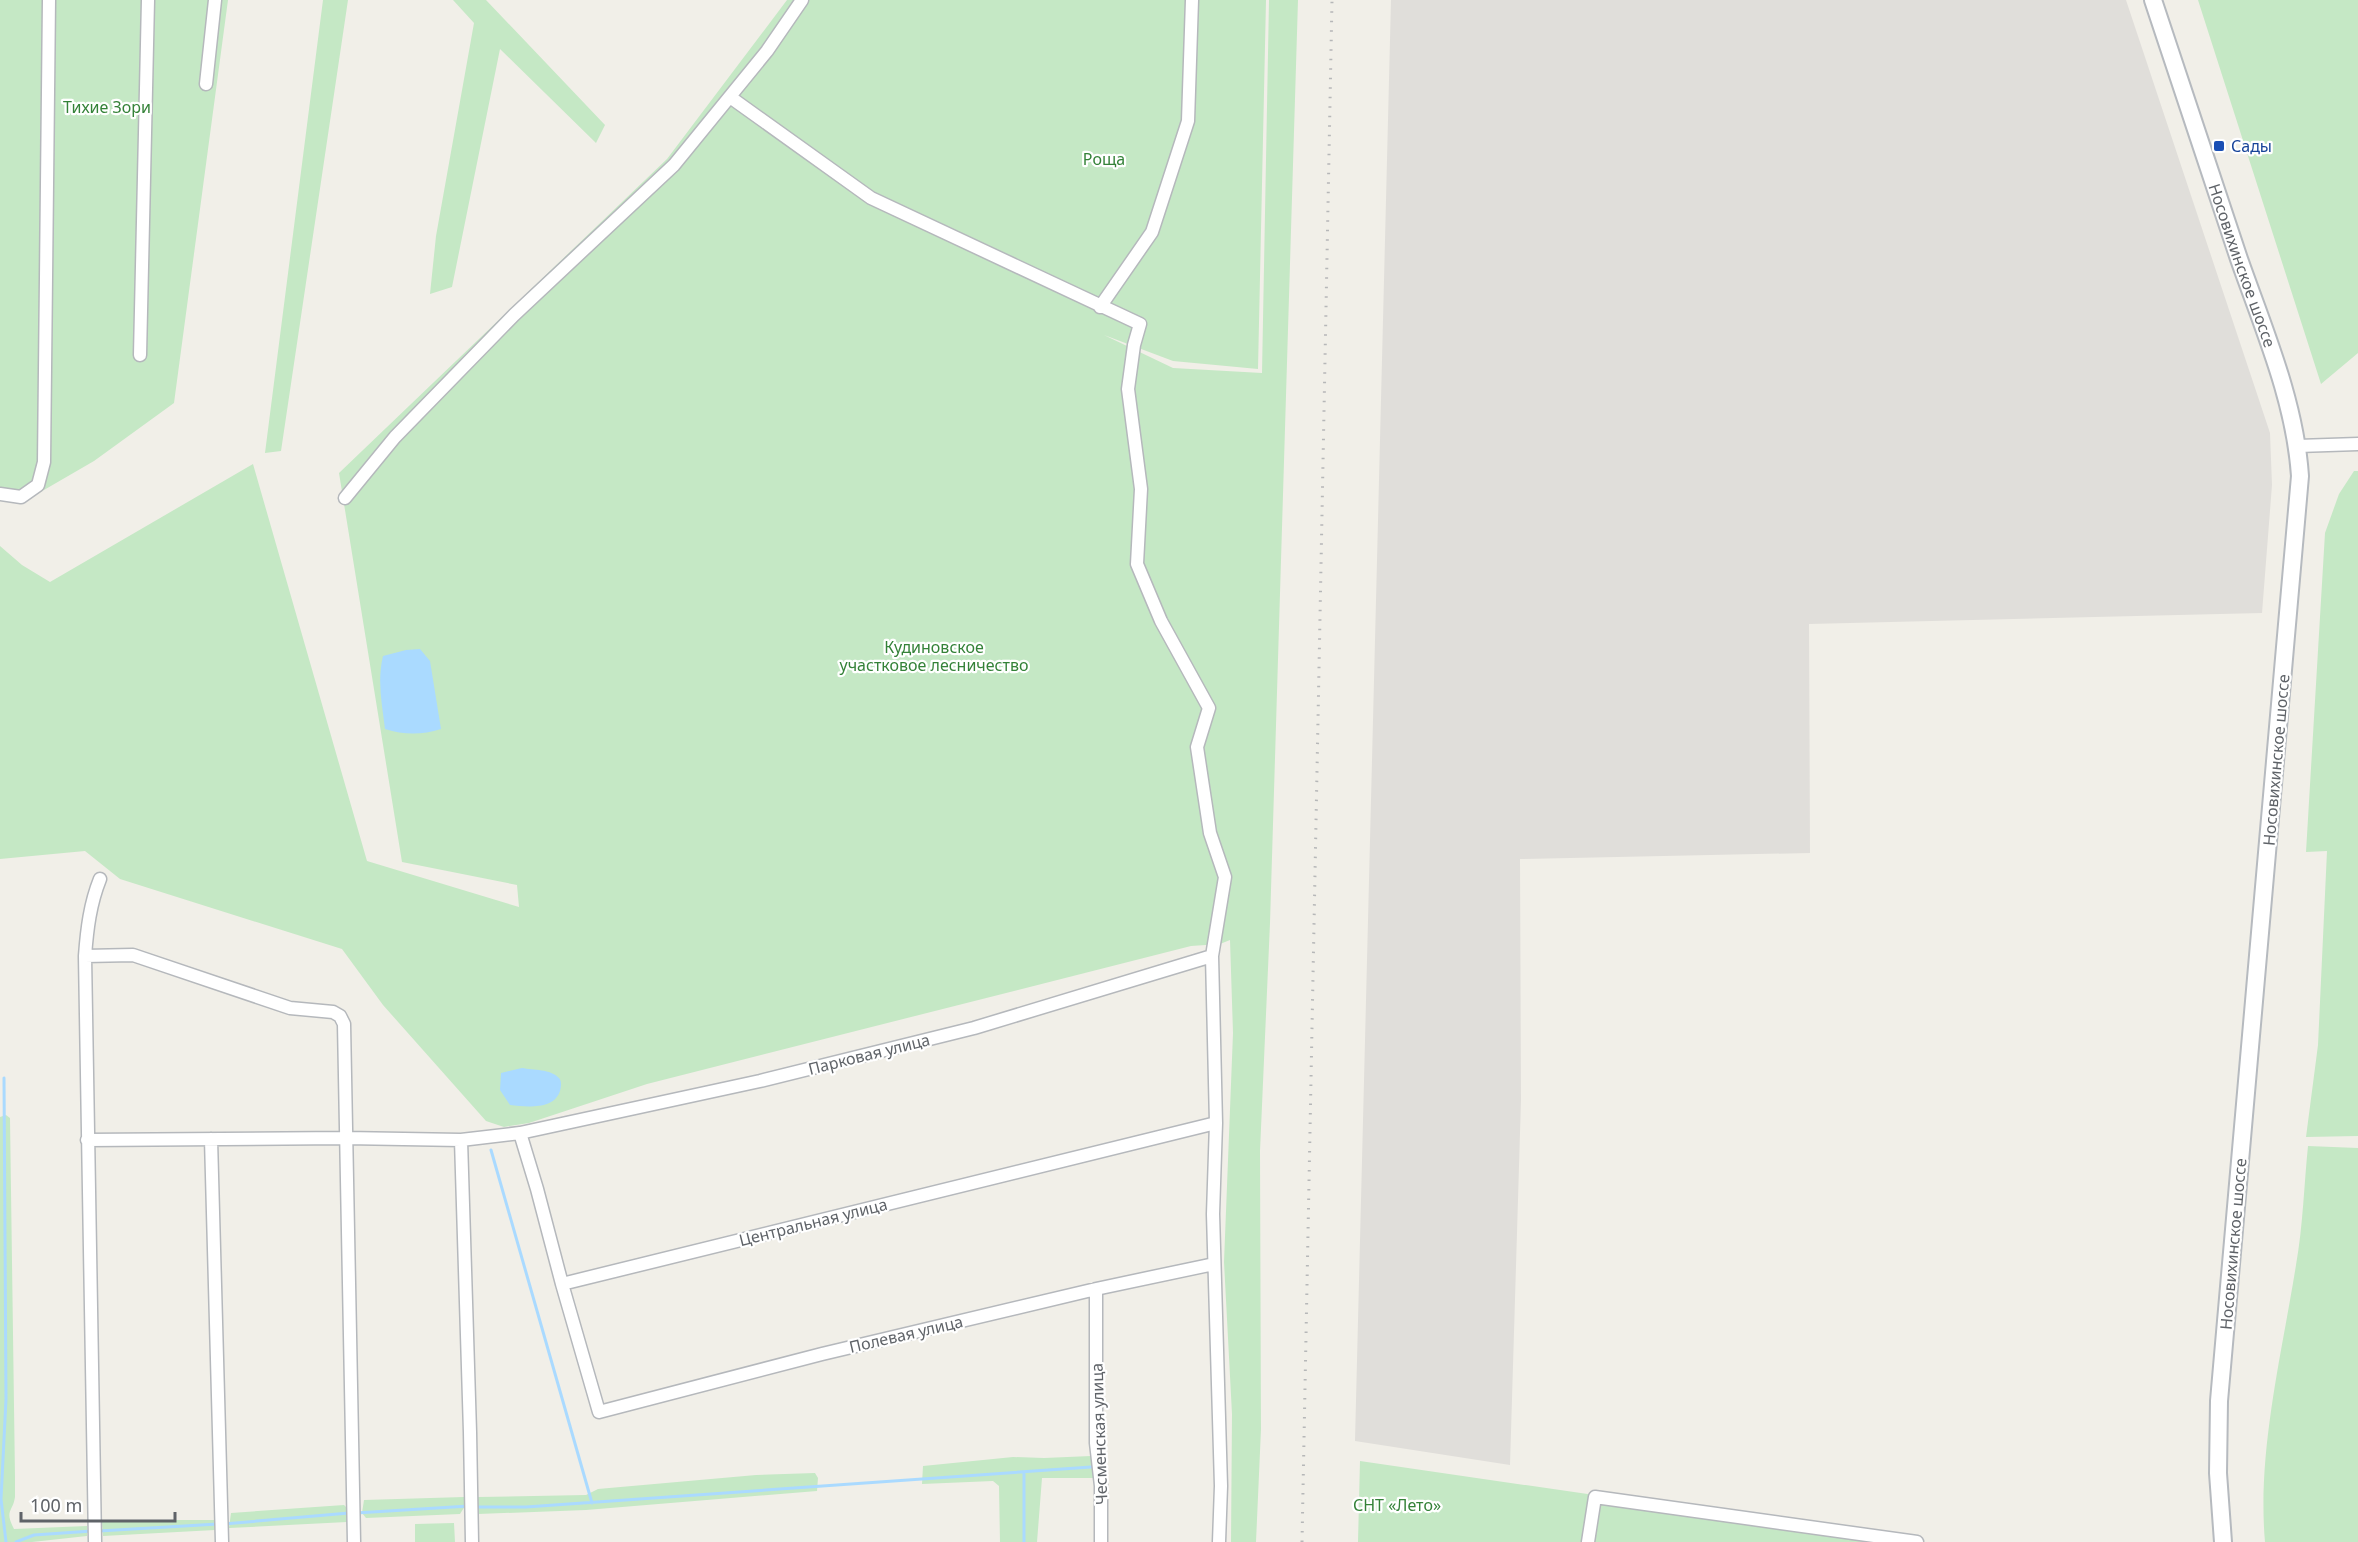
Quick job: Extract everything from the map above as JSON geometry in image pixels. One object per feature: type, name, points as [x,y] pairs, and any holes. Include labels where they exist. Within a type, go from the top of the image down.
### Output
[{"type":"main road","name":"Носовихинское шоссе","points":[[2153,0],[2279,374],[2298,446],[2300,476],[2219,1401],[2218,1473],[2223,1542]]},
{"type":"street","points":[[0,494],[21,497],[38,485],[44,462],[50,0]]},
{"type":"street","points":[[140,355],[148,0]]},
{"type":"street","points":[[206,84],[215,0]]},
{"type":"street","points":[[345,498],[395,437],[514,315],[674,165],[767,51],[802,0]]},
{"type":"street","points":[[1100,307],[1152,232],[1188,121],[1192,0]]},
{"type":"street","points":[[730,97],[871,198],[1140,324],[1134,345],[1128,389],[1141,489],[1137,564],[1161,621],[1209,708],[1197,747],[1210,832],[1225,877],[1212,956],[1216,1123],[1213,1214],[1221,1486],[1219,1542]]},
{"type":"street","points":[[2298,446],[2358,444]]},
{"type":"street","points":[[95,1542],[85,956],[88,918],[100,879]]},
{"type":"street","points":[[85,956],[133,955],[290,1008],[333,1012],[340,1016],[344,1024],[354,1542]]},
{"type":"street","name":"Парковая улица","points":[[87,1140],[346,1138],[461,1140],[520,1133],[760,1081],[974,1028],[1212,956]]},
{"type":"street","name":"Центральная улица","points":[[562,1284],[1216,1123]]},
{"type":"street","points":[[520,1133],[562,1284]]},
{"type":"street","points":[[211,1139],[222,1542]]},
{"type":"street","points":[[461,1140],[471,1431],[471,1542]]},
{"type":"street","name":"Полевая улица","points":[[562,1284],[598,1412],[822,1354],[1096,1289],[1214,1264]]},
{"type":"street","name":"Чесменская улица","points":[[1096,1289],[1096,1443],[1101,1486],[1101,1542]]},
{"type":"street","points":[[1588,1542],[1594,1497],[1917,1542]]},
{"type":"shaded area","points":[[1391,0],[2126,0],[2270,433],[2272,485],[2262,613],[1809,624],[1810,853],[1520,859],[1521,1100],[1510,1465],[1355,1441]]},
{"type":"green space","name":"Тихие Зори","points":[[0,0],[228,0],[174,403],[94,461],[25,501],[0,501]]},
{"type":"green space","points":[[323,0],[348,0],[281,451],[265,453]]},
{"type":"green space","points":[[453,0],[486,0],[605,125],[596,143],[500,49],[452,287],[430,294],[436,236],[474,23]]},
{"type":"green space","name":"Кудиновское участковое лесничество","points":[[787,0],[1266,0],[1258,369],[1173,361],[1104,335],[1173,368],[1262,373],[1269,0],[1298,0],[1270,923],[1260,1151],[1261,1429],[1256,1542],[1231,1542],[1232,1414],[1224,1262],[1233,1033],[1230,940],[1220,944],[1191,946],[647,1084],[529,1123],[504,1127],[486,1121],[383,1005],[342,949],[120,879],[85,851],[0,859],[0,546],[22,565],[50,582],[253,464],[367,861],[519,907],[517,885],[402,862],[339,473],[667,159]]},
{"type":"green space","points":[[2198,0],[2358,0],[2358,353],[2321,384]]},
{"type":"green space","points":[[2354,471],[2358,471],[2358,1136],[2306,1137],[2318,1045],[2327,851],[2306,852],[2325,533],[2339,494]]},
{"type":"green space","points":[[6,1115],[10,1118],[15,1477],[15,1497],[10,1518],[14,1529],[87,1526],[87,1536],[32,1542],[0,1542],[0,1117]]},
{"type":"green space","points":[[2308,1146],[2358,1148],[2358,1542],[2265,1542],[2264,1473],[2272,1403],[2298,1250]]},
{"type":"green space","points":[[1091,1456],[1094,1459],[1096,1478],[1042,1478],[1037,1542],[1000,1542],[999,1486],[993,1481],[922,1484],[923,1466],[1013,1457]]},
{"type":"green space","name":"СНТ «Лето»","points":[[1360,1461],[1917,1542],[1358,1542]]},
{"type":"green space","points":[[815,1473],[818,1478],[817,1491],[586,1510],[478,1514],[478,1497],[586,1495],[598,1489],[756,1475]]},
{"type":"green space","points":[[464,1497],[465,1506],[460,1514],[366,1518],[362,1513],[364,1500]]},
{"type":"green space","points":[[344,1505],[347,1522],[229,1528],[231,1513]]},
{"type":"green space","points":[[108,1520],[215,1520],[215,1530],[103,1536],[102,1522]]},
{"type":"green space","points":[[454,1523],[455,1542],[415,1542],[415,1524]]},
{"type":"water","points":[[420,649],[430,661],[441,729],[413,734],[385,729],[380,683],[383,656]]},
{"type":"water","points":[[522,1068],[547,1071],[556,1075],[561,1084],[557,1097],[539,1106],[510,1105],[500,1090],[501,1073]]},
{"type":"waterway","points":[[4,1078],[6,1399],[1,1499],[6,1542]]},
{"type":"waterway","points":[[491,1150],[592,1503]]},
{"type":"waterway","points":[[476,1507],[526,1507],[1091,1467]]},
{"type":"waterway","points":[[1024,1472],[1024,1542]]},
{"type":"waterway","points":[[356,1513],[469,1506]]},
{"type":"waterway","points":[[224,1524],[349,1513]]},
{"type":"waterway","points":[[99,1531],[218,1524]]},
{"type":"waterway","points":[[16,1542],[34,1535],[92,1531]]},
{"type":"railway","points":[[1302,1542],[1332,0]]},
{"type":"place","name":"Сады","points":[[2219,146]]},
{"type":"park label","name":"Роща","points":[[1104,159]]}]
